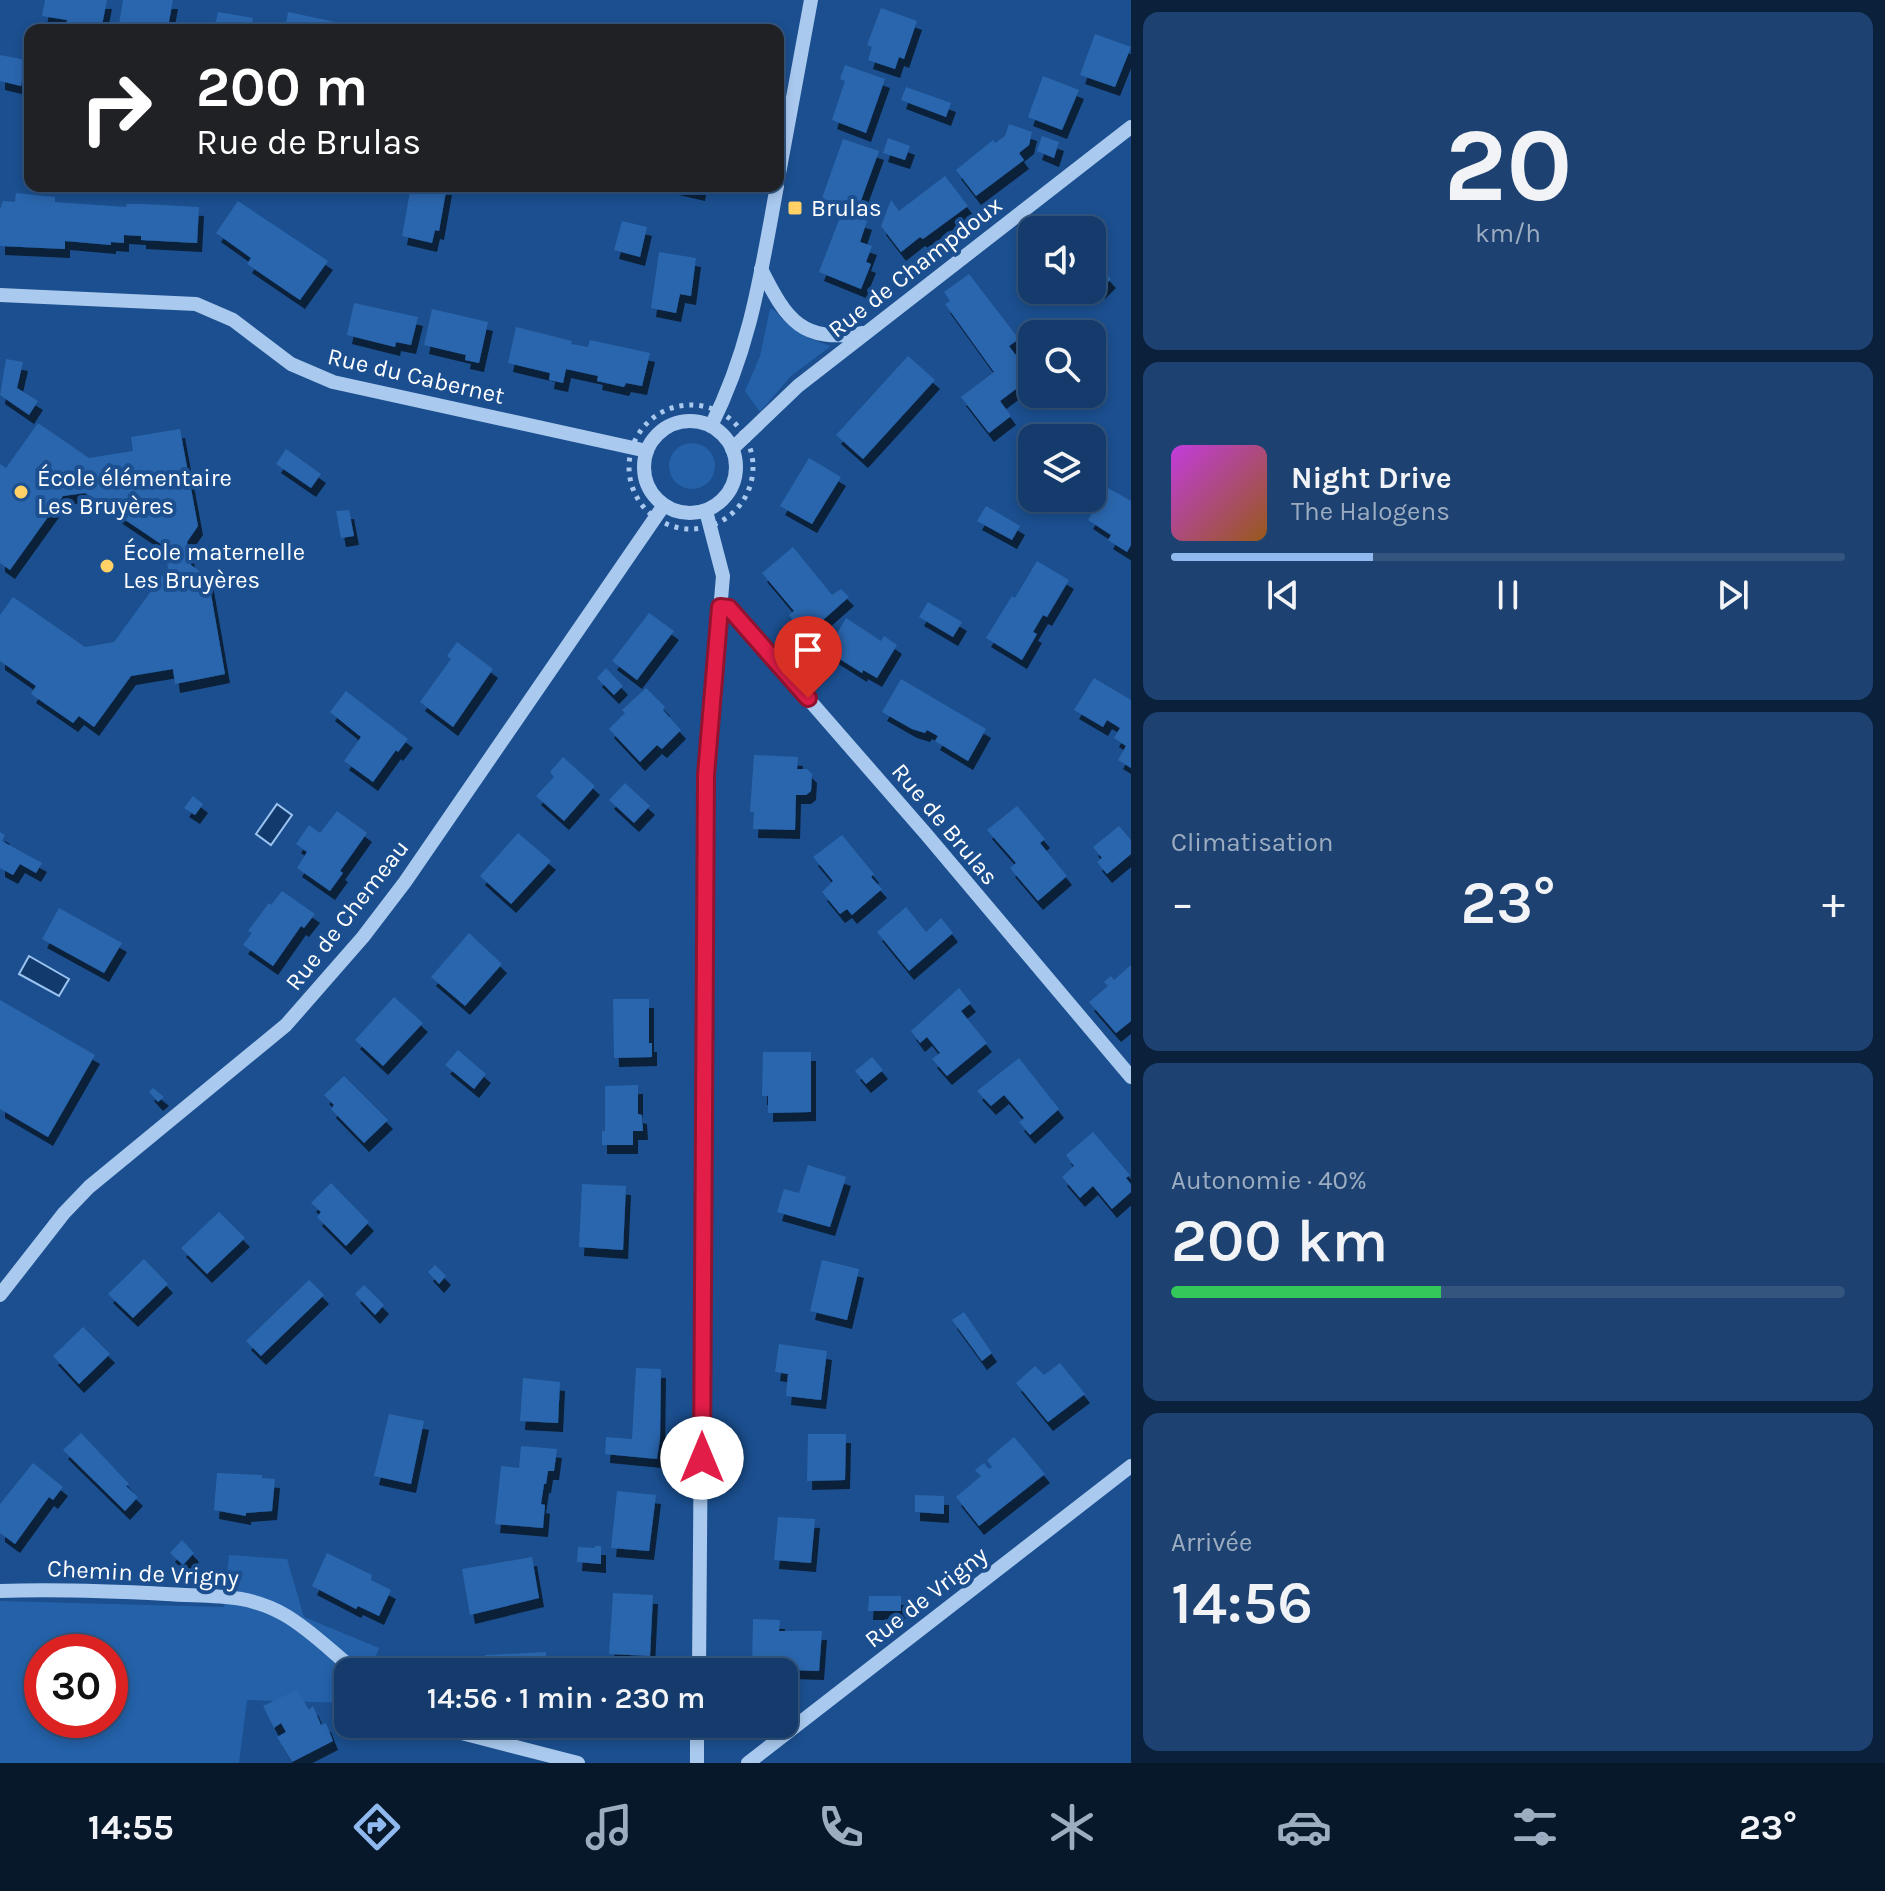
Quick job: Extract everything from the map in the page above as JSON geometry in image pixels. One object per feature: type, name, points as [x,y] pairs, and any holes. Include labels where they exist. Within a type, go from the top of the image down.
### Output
[{"type":"street","points":[[784,146],[811,0]]},
{"type":"street","name":"Rue de Champdoux","points":[[732,449],[798,386],[1131,127]]},
{"type":"street","points":[[711,426],[727,395],[749,331],[776,192]]},
{"type":"street","points":[[761,269],[785,311],[806,330],[835,337],[868,332]]},
{"type":"street","name":"Rue du Cabernet","points":[[0,295],[196,304],[233,320],[291,364],[333,382],[640,449]]},
{"type":"street","points":[[681,422],[711,426],[720,432],[732,449],[736,464],[735,479],[729,493],[706,511],[679,512],[664,505],[655,497],[645,475],[640,449],[667,428],[681,422]]},
{"type":"street","name":"Rue de Chemeau","points":[[0,1295],[64,1213],[89,1187],[286,1025],[363,937],[405,882],[664,505]]},
{"type":"street","points":[[699,1658],[706,775],[723,576],[706,511]]},
{"type":"street","name":"Rue de Brulas","points":[[720,607],[729,608],[926,834],[1131,1077]]},
{"type":"street","name":"Rue de Vrigny","points":[[748,1763],[1131,1466]]},
{"type":"street","name":"Chemin de Vrigny","points":[[0,1591],[71,1589],[225,1595],[286,1616],[339,1658]]},
{"type":"street","points":[[479,1738],[578,1763]]},
{"type":"street","points":[[697,1738],[697,1763]]},
{"type":"path","points":[[690,405],[719,411],[739,427],[746,438],[754,468],[751,483],[746,497],[725,520],[688,530],[670,527],[656,519],[635,494],[630,479],[649,421],[661,413],[690,405]]},
{"type":"shaded area","points":[[770,309],[799,332],[831,346],[791,376],[760,412],[745,391],[760,356]]},
{"type":"shaded area","points":[[692,443],[708,450],[715,466],[708,482],[692,489],[676,482],[669,466],[676,450]]},
{"type":"shaded area","points":[[277,804],[292,815],[271,845],[256,834]]},
{"type":"shaded area","points":[[29,956],[69,979],[59,996],[19,974]]},
{"type":"shaded area","points":[[229,1555],[287,1559],[304,1617],[379,1648],[375,1658],[334,1658],[334,1703],[247,1700],[239,1763],[0,1763],[0,1601],[224,1607]]},
{"type":"building","points":[[45,0],[107,0],[102,24],[66,24],[67,20],[42,16]]},
{"type":"building","points":[[123,0],[173,0],[169,24],[119,24]]},
{"type":"building","points":[[881,8],[917,21],[904,59],[899,57],[895,69],[868,60],[872,47],[867,45]]},
{"type":"building","points":[[218,12],[253,18],[252,24],[215,24]]},
{"type":"building","points":[[288,12],[340,23],[340,24],[286,24]]},
{"type":"building","points":[[1095,34],[1131,47],[1115,87],[1080,75]]},
{"type":"building","points":[[0,55],[24,60],[21,86],[0,81]]},
{"type":"building","points":[[845,65],[885,79],[866,133],[832,120],[845,81],[840,79]]},
{"type":"building","points":[[1043,76],[1079,90],[1062,130],[1028,117]]},
{"type":"building","points":[[906,87],[951,103],[946,117],[901,100]]},
{"type":"building","points":[[1009,124],[1032,132],[1029,145],[1019,153],[1024,160],[976,196],[956,170],[993,140],[995,143],[1005,136]]},
{"type":"building","points":[[1042,136],[1059,142],[1054,158],[1037,151]]},
{"type":"building","points":[[888,138],[910,146],[905,160],[883,153]]},
{"type":"building","points":[[843,139],[879,151],[855,217],[867,221],[860,242],[872,246],[866,262],[871,264],[861,289],[819,272],[842,212],[820,204]]},
{"type":"building","points":[[945,176],[968,206],[901,252],[881,226],[891,200],[899,211]]},
{"type":"building","points":[[410,192],[446,192],[439,231],[435,230],[432,243],[402,236]]},
{"type":"building","points":[[16,193],[55,197],[55,202],[126,207],[127,204],[144,204],[199,207],[197,243],[141,240],[141,236],[124,235],[124,243],[111,242],[111,245],[65,241],[65,249],[0,246],[0,209],[3,201],[15,202]]},
{"type":"building","points":[[238,201],[328,261],[300,300],[247,264],[251,258],[216,233]]},
{"type":"building","points":[[622,221],[647,227],[640,257],[614,250]]},
{"type":"building","points":[[659,252],[696,258],[691,296],[680,294],[676,313],[651,308]]},
{"type":"building","points":[[969,274],[1018,338],[1009,346],[1018,358],[1018,388],[1000,401],[1011,416],[989,433],[961,397],[994,372],[945,304],[950,301],[944,292]]},
{"type":"building","points":[[354,303],[418,317],[411,345],[396,342],[395,347],[347,335]]},
{"type":"building","points":[[432,309],[488,322],[479,363],[465,360],[466,355],[424,345]]},
{"type":"building","points":[[516,327],[572,341],[571,344],[588,347],[590,340],[650,353],[642,386],[626,383],[624,387],[597,381],[598,376],[566,369],[563,383],[549,380],[550,373],[508,363]]},
{"type":"building","points":[[908,356],[935,380],[863,459],[836,435]]},
{"type":"building","points":[[6,359],[23,362],[17,388],[38,401],[29,415],[0,395]]},
{"type":"building","points":[[38,423],[89,458],[133,451],[131,437],[180,429],[198,526],[187,542],[191,565],[208,577],[225,674],[175,684],[173,669],[131,676],[94,727],[79,716],[73,723],[31,694],[36,686],[0,661],[0,615],[13,597],[85,647],[114,642],[168,568],[164,546],[85,493],[63,496],[10,570],[0,563],[0,464],[6,468]]},
{"type":"building","points":[[286,449],[321,474],[311,488],[276,464]]},
{"type":"building","points":[[809,458],[841,477],[812,524],[780,506]]},
{"type":"building","points":[[1108,488],[1131,501],[1131,545],[1127,552],[1108,540],[1111,535],[1088,520],[1093,512],[1106,512]]},
{"type":"building","points":[[986,506],[1020,526],[1012,540],[977,521]]},
{"type":"building","points":[[349,510],[354,536],[341,538],[336,511]]},
{"type":"building","points":[[793,547],[832,595],[841,589],[849,597],[814,628],[806,619],[797,626],[789,615],[794,611],[762,573]]},
{"type":"building","points":[[1037,561],[1069,580],[1047,617],[1043,615],[1033,632],[1037,634],[1022,660],[986,638]]},
{"type":"building","points":[[928,602],[962,622],[953,637],[919,617]]},
{"type":"building","points":[[649,613],[674,631],[637,680],[612,661]]},
{"type":"building","points":[[846,618],[881,641],[884,636],[897,645],[877,678],[863,670],[862,673],[827,651]]},
{"type":"building","points":[[457,642],[493,669],[453,727],[420,702],[451,659],[447,656]]},
{"type":"building","points":[[606,668],[623,686],[614,695],[597,678]]},
{"type":"building","points":[[1094,678],[1131,700],[1131,768],[1118,760],[1126,746],[1114,738],[1120,728],[1107,720],[1103,727],[1074,710]]},
{"type":"building","points":[[901,679],[986,729],[968,761],[935,741],[938,736],[927,730],[925,733],[912,729],[882,712]]},
{"type":"building","points":[[646,688],[665,707],[663,710],[681,730],[662,749],[657,745],[640,762],[609,729],[625,713],[622,710]]},
{"type":"building","points":[[346,691],[408,739],[373,782],[344,761],[361,737],[330,712]]},
{"type":"building","points":[[754,755],[798,757],[797,769],[807,769],[812,774],[811,791],[806,795],[796,795],[795,830],[753,829],[754,812],[750,812]]},
{"type":"building","points":[[563,757],[595,786],[564,821],[536,796],[554,777],[550,772]]},
{"type":"building","points":[[625,783],[650,806],[634,823],[609,800]]},
{"type":"building","points":[[193,796],[203,804],[195,815],[184,808]]},
{"type":"building","points":[[1017,806],[1045,839],[1040,843],[1067,876],[1038,901],[1010,868],[1016,863],[987,830]]},
{"type":"building","points":[[337,811],[367,833],[330,891],[297,868],[307,852],[296,844],[309,825],[320,833]]},
{"type":"building","points":[[1119,826],[1131,840],[1131,854],[1107,874],[1097,862],[1102,858],[1093,847]]},
{"type":"building","points":[[0,832],[5,835],[2,841],[42,863],[36,873],[20,864],[13,875],[0,868]]},
{"type":"building","points":[[518,833],[551,861],[511,904],[480,876]]},
{"type":"building","points":[[842,835],[874,874],[871,877],[882,889],[852,915],[847,909],[840,914],[822,892],[833,881],[813,857]]},
{"type":"building","points":[[282,891],[315,914],[304,928],[301,926],[273,966],[243,945],[252,933],[248,931]]},
{"type":"building","points":[[906,907],[926,932],[941,918],[953,933],[909,971],[877,932]]},
{"type":"building","points":[[59,908],[122,943],[104,973],[42,939]]},
{"type":"building","points":[[469,933],[502,964],[465,1006],[431,977]]},
{"type":"building","points":[[1131,965],[1131,1021],[1116,1033],[1089,1002],[1108,986],[1104,982],[1111,976],[1114,980]]},
{"type":"building","points":[[959,988],[971,1003],[961,1011],[987,1043],[947,1076],[932,1059],[940,1053],[927,1037],[920,1043],[911,1031]]},
{"type":"building","points":[[394,997],[423,1023],[383,1066],[355,1040]]},
{"type":"building","points":[[613,999],[649,999],[652,1057],[614,1058]]},
{"type":"building","points":[[0,1000],[95,1055],[48,1137],[0,1109]]},
{"type":"building","points":[[458,1050],[486,1074],[474,1089],[445,1065]]},
{"type":"building","points":[[763,1052],[811,1052],[811,1112],[768,1113],[768,1096],[762,1096]]},
{"type":"building","points":[[872,1057],[883,1070],[866,1084],[855,1071]]},
{"type":"building","points":[[1019,1058],[1059,1109],[1030,1135],[1019,1122],[1024,1118],[1004,1095],[991,1106],[977,1091]]},
{"type":"building","points":[[344,1076],[388,1120],[364,1143],[331,1109],[334,1105],[324,1095]]},
{"type":"building","points":[[638,1085],[638,1114],[642,1115],[643,1131],[633,1131],[633,1145],[602,1145],[605,1086]]},
{"type":"building","points":[[153,1088],[164,1097],[158,1102],[149,1092]]},
{"type":"building","points":[[1093,1132],[1130,1175],[1126,1178],[1131,1184],[1131,1192],[1112,1209],[1093,1186],[1080,1198],[1062,1177],[1074,1166],[1066,1155]]},
{"type":"building","points":[[808,1165],[846,1177],[830,1227],[777,1212],[784,1189],[799,1193]]},
{"type":"building","points":[[331,1183],[369,1222],[346,1246],[317,1217],[321,1212],[311,1203]]},
{"type":"building","points":[[582,1184],[626,1186],[623,1250],[579,1247]]},
{"type":"building","points":[[219,1212],[245,1238],[207,1274],[181,1248]]},
{"type":"building","points":[[144,1259],[168,1284],[133,1318],[108,1294]]},
{"type":"building","points":[[822,1260],[859,1269],[847,1320],[810,1311]]},
{"type":"building","points":[[435,1265],[446,1276],[439,1284],[428,1272]]},
{"type":"building","points":[[309,1280],[324,1295],[261,1356],[246,1341]]},
{"type":"building","points":[[364,1285],[384,1305],[375,1315],[355,1294]]},
{"type":"building","points":[[964,1312],[992,1353],[982,1361],[952,1320]]},
{"type":"building","points":[[83,1327],[110,1354],[79,1384],[53,1356]]},
{"type":"building","points":[[779,1344],[827,1351],[821,1400],[786,1396],[788,1374],[775,1372]]},
{"type":"building","points":[[1060,1363],[1085,1394],[1048,1422],[1016,1383],[1035,1366],[1044,1375]]},
{"type":"building","points":[[636,1368],[661,1369],[657,1459],[605,1454],[606,1437],[632,1439]]},
{"type":"building","points":[[523,1378],[560,1382],[558,1423],[520,1421]]},
{"type":"building","points":[[389,1414],[424,1421],[411,1484],[374,1476]]},
{"type":"building","points":[[81,1433],[138,1497],[125,1511],[63,1450]]},
{"type":"building","points":[[808,1434],[846,1434],[845,1480],[807,1481]]},
{"type":"building","points":[[1014,1437],[1045,1474],[979,1526],[956,1497],[981,1476],[975,1470],[984,1463],[989,1469],[992,1467],[987,1460]]},
{"type":"building","points":[[521,1446],[557,1449],[554,1471],[548,1471],[544,1484],[541,1504],[545,1505],[543,1528],[495,1524],[501,1466],[519,1468]]},
{"type":"building","points":[[33,1463],[63,1487],[53,1500],[49,1497],[15,1544],[0,1533],[0,1504]]},
{"type":"building","points":[[217,1473],[262,1475],[262,1478],[275,1479],[272,1511],[246,1513],[246,1516],[214,1510]]},
{"type":"building","points":[[617,1491],[656,1495],[649,1551],[611,1548]]},
{"type":"building","points":[[915,1495],[944,1496],[944,1514],[915,1512]]},
{"type":"building","points":[[778,1517],[815,1519],[811,1563],[774,1560]]},
{"type":"building","points":[[182,1540],[194,1553],[183,1565],[170,1553]]},
{"type":"building","points":[[601,1546],[601,1564],[577,1562],[578,1547]]},
{"type":"building","points":[[327,1553],[372,1575],[371,1580],[391,1590],[379,1616],[358,1606],[356,1609],[312,1586]]},
{"type":"building","points":[[532,1557],[539,1598],[470,1615],[462,1569]]},
{"type":"building","points":[[613,1593],[653,1595],[650,1656],[609,1654]]},
{"type":"building","points":[[869,1596],[901,1596],[901,1611],[868,1611]]},
{"type":"building","points":[[753,1619],[780,1620],[779,1631],[822,1631],[819,1671],[798,1670],[798,1658],[752,1658]]},
{"type":"building","points":[[546,1652],[546,1658],[485,1658],[485,1655]]},
{"type":"building","points":[[297,1690],[309,1710],[313,1706],[321,1725],[326,1723],[333,1741],[292,1762],[277,1737],[286,1732],[281,1723],[274,1728],[263,1706]]},
{"type":"place","name":"Brulas","points":[[795,208]]},
{"type":"place","name":"École élémentaire Les Bruyères","points":[[21,492]]},
{"type":"place","name":"École maternelle Les Bruyères","points":[[107,566]]},
{"type":"route","points":[[702,1458],[706,775],[720,607],[729,608],[808,698]]}]
